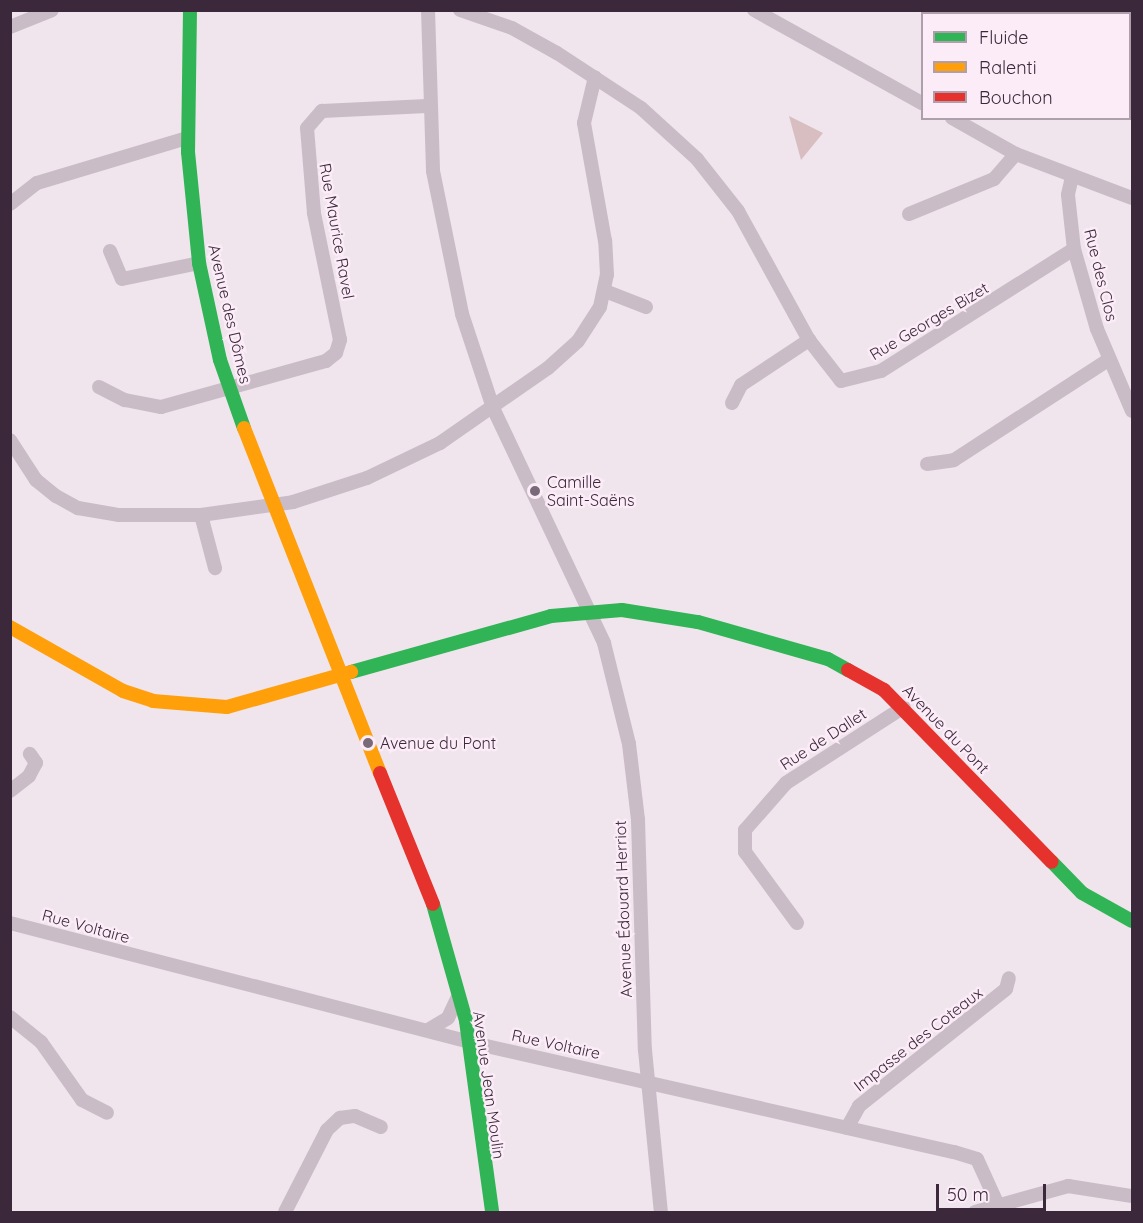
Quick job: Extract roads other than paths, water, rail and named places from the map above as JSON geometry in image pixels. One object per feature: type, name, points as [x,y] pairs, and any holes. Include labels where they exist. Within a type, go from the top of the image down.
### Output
[{"type":"street","points":[[10,27],[52,10]]},
{"type":"street","name":"Avenue des Dômes","points":[[190,10],[187,138],[200,263],[229,388],[271,506],[341,676]]},
{"type":"street","name":"Avenue Édouard Herriot","points":[[428,10],[427,106],[449,261],[493,408],[591,610],[613,670],[635,784],[650,1080],[661,1212]]},
{"type":"street","name":"Rue Georges Bizet","points":[[460,10],[512,28],[595,76],[641,108],[704,168],[738,211],[809,339],[841,381],[860,380],[1074,249]]},
{"type":"street","points":[[754,10],[921,101]]},
{"type":"street","points":[[10,440],[36,480],[78,508],[119,515],[201,515],[271,506],[400,463],[493,408],[578,341],[605,291],[605,241],[584,123],[595,76]]},
{"type":"street","name":"Rue Maurice Ravel","points":[[229,388],[326,361],[340,340],[306,147],[307,128],[314,116],[322,111],[427,106]]},
{"type":"street","points":[[956,120],[1016,154],[1132,198]]},
{"type":"street","points":[[10,204],[38,183],[187,138]]},
{"type":"street","points":[[909,214],[994,179],[1016,154]]},
{"type":"street","name":"Rue des Clos","points":[[1072,177],[1068,195],[1074,249],[1108,360],[1132,411]]},
{"type":"street","points":[[110,251],[122,279],[200,263]]},
{"type":"street","points":[[605,291],[646,307]]},
{"type":"street","points":[[732,403],[741,385],[809,339]]},
{"type":"street","points":[[927,464],[954,460],[1108,360]]},
{"type":"street","points":[[99,387],[150,408],[229,388]]},
{"type":"street","points":[[201,515],[215,568]]},
{"type":"street","name":"Avenue du Pont","points":[[10,627],[123,691],[153,701],[227,707],[551,616],[591,610],[698,622],[828,659],[904,708],[1082,893],[1132,921]]},
{"type":"street","name":"Avenue Jean Moulin","points":[[341,676],[418,861],[458,997],[468,1042],[492,1212]]},
{"type":"street","name":"Rue de Dallet","points":[[797,923],[745,852],[741,841],[745,830],[786,783],[904,708]]},
{"type":"street","points":[[10,791],[29,776],[36,763],[30,754]]},
{"type":"street","name":"Rue Voltaire","points":[[10,923],[468,1042],[650,1080],[977,1160],[998,1205]]},
{"type":"street","name":"Impasse des Coteaux","points":[[847,1128],[859,1106],[1006,989],[1009,978]]},
{"type":"street","name":"Avenue Jean Moulin","points":[[428,1030],[448,1018],[458,997]]},
{"type":"street","points":[[10,1017],[41,1042],[82,1100],[107,1113]]},
{"type":"street","points":[[285,1212],[327,1130],[340,1118],[356,1116],[381,1127]]},
{"type":"street","points":[[975,1212],[1068,1186],[1132,1196]]},
{"type":"place","name":"Camille Saint-Saëns","points":[[535,491]]},
{"type":"place","name":"Avenue du Pont","points":[[368,743]]}]
